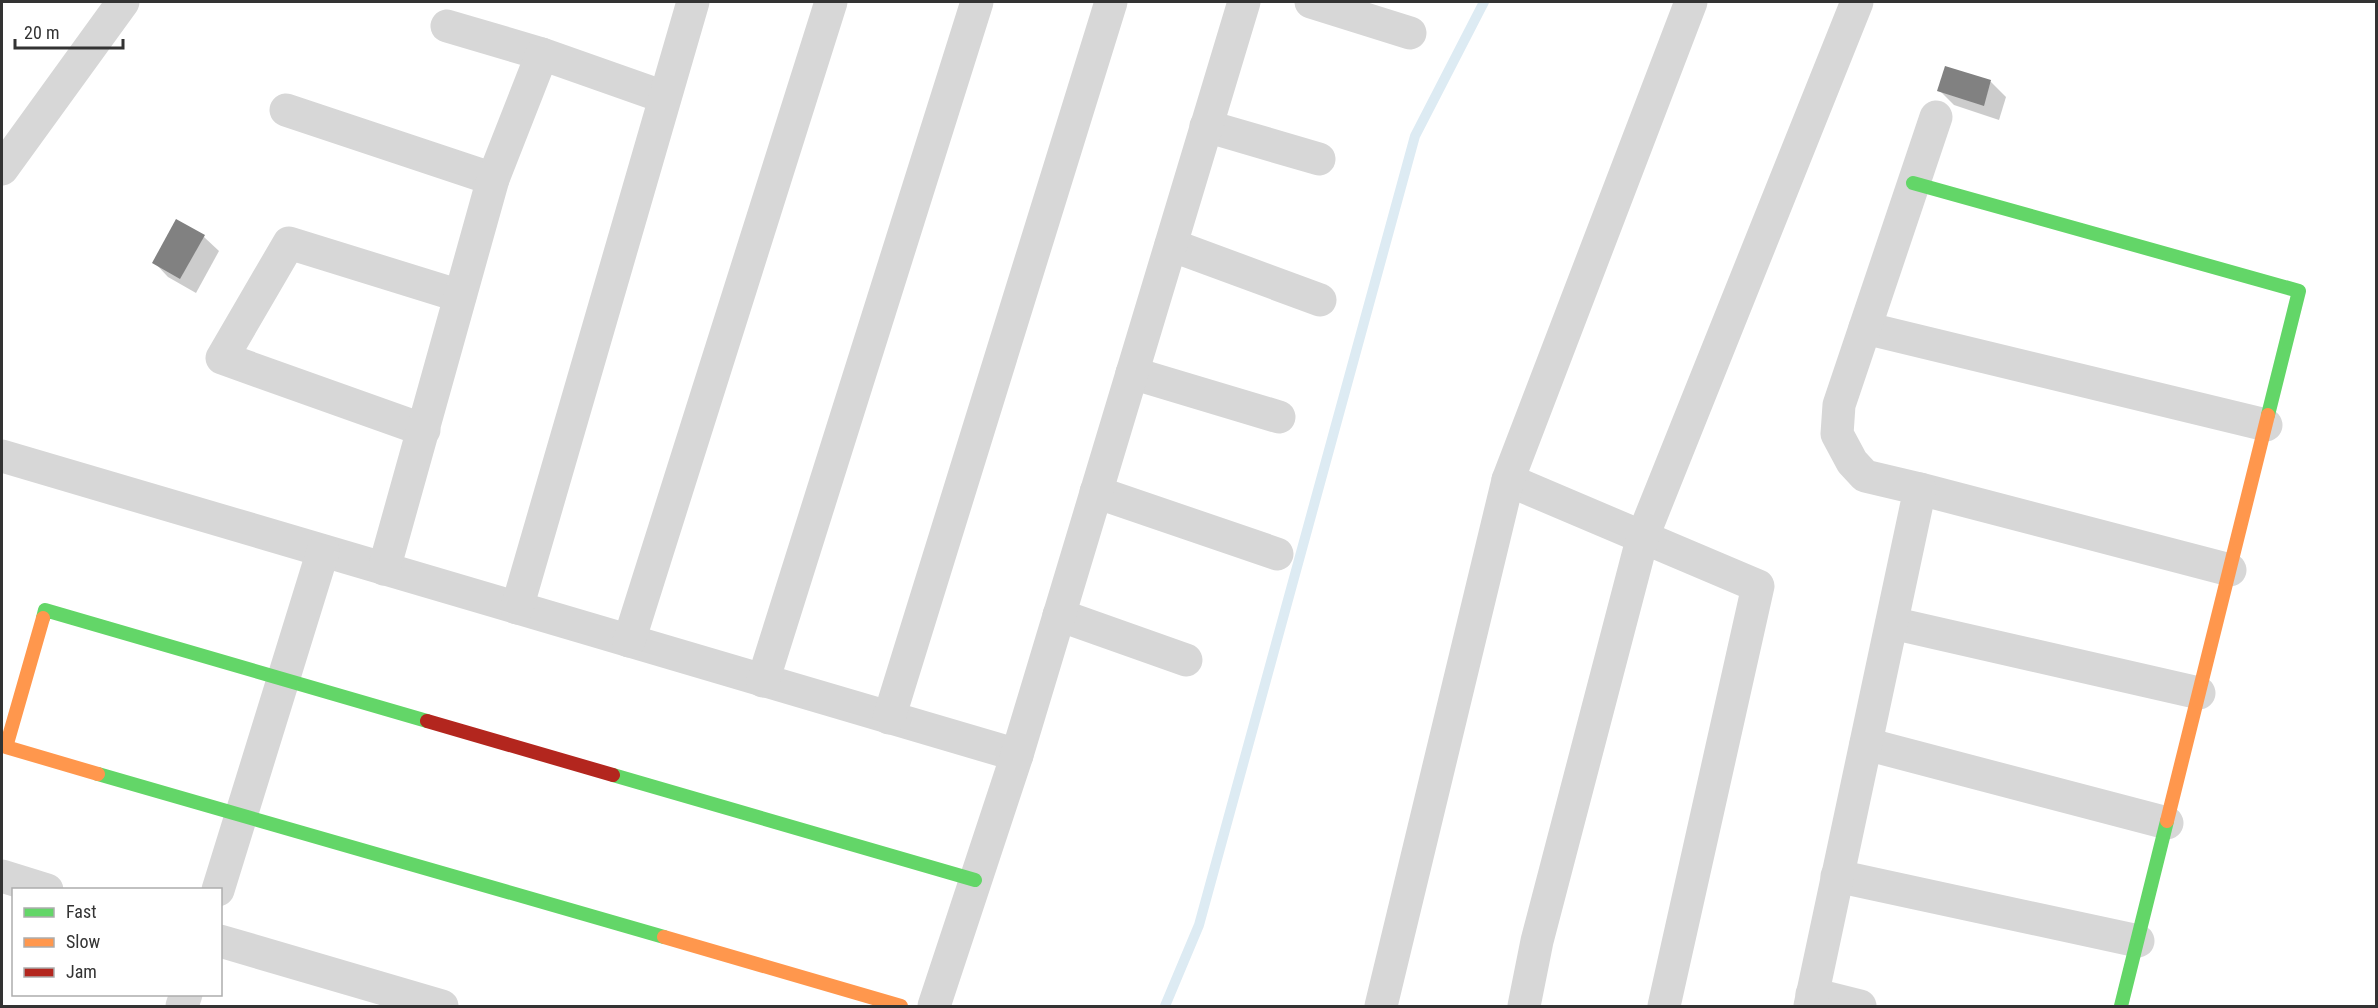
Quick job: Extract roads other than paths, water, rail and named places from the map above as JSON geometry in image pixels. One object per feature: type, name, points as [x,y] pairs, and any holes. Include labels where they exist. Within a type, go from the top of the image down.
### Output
[{"type":"street","points":[[2,169],[123,2]]},
{"type":"street","points":[[517,608],[693,2]]},
{"type":"street","points":[[629,642],[831,2]]},
{"type":"street","points":[[763,681],[977,2]]},
{"type":"street","points":[[889,718],[1111,2]]},
{"type":"street","points":[[934,1006],[1017,755],[1244,2]]},
{"type":"street","points":[[1311,2],[1410,33]]},
{"type":"street","points":[[1381,1006],[1508,480],[1691,2]]},
{"type":"street","points":[[1524,1006],[1537,941],[1643,536],[1857,2]]},
{"type":"street","points":[[447,26],[542,54],[664,97]]},
{"type":"street","points":[[384,569],[493,179],[542,54]]},
{"type":"street","points":[[286,110],[493,179]]},
{"type":"street","points":[[1936,117],[1839,405],[1837,434],[1852,462],[1865,476],[2230,570]]},
{"type":"street","points":[[1206,126],[1319,159]]},
{"type":"street","points":[[1913,183],[2299,291],[2121,1006]]},
{"type":"street","points":[[424,430],[222,358],[289,243],[460,296]]},
{"type":"street","points":[[1171,244],[1320,300]]},
{"type":"street","points":[[1865,328],[2266,426]]},
{"type":"street","points":[[1132,373],[1279,417]]},
{"type":"street","points":[[2,456],[1017,755]]},
{"type":"street","points":[[1508,480],[1758,586],[1664,1006]]},
{"type":"street","points":[[1860,1006],[1811,1000],[1920,489]]},
{"type":"street","points":[[1096,492],[1277,554]]},
{"type":"street","points":[[219,888],[323,551]]},
{"type":"street","points":[[902,1006],[6,747],[45,610],[975,880]]},
{"type":"street","points":[[1059,615],[1186,660]]},
{"type":"street","points":[[1892,622],[2199,693]]},
{"type":"street","points":[[1866,744],[2167,823]]},
{"type":"street","points":[[2,876],[41,888]]},
{"type":"street","points":[[1837,876],[2138,941]]},
{"type":"street","points":[[222,942],[442,1006]]},
{"type":"waterway","points":[[1165,1006],[1199,925],[1415,136],[1484,2]]}]
